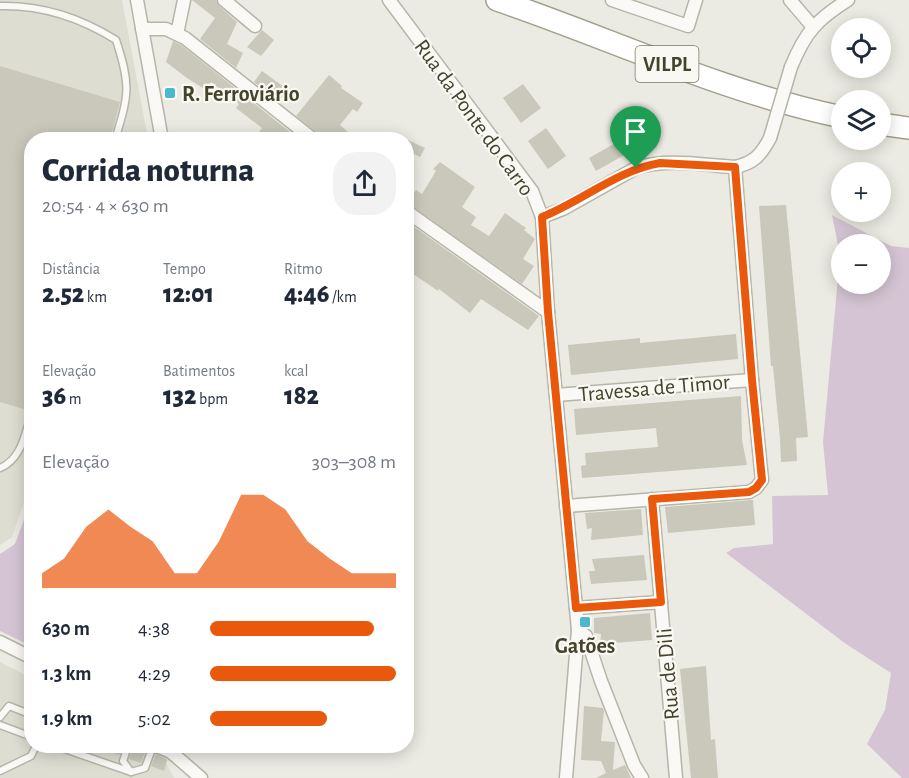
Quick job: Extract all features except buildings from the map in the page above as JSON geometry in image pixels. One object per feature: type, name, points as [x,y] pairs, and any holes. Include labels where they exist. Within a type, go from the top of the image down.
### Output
[{"type":"highway","name":"VILPL","points":[[497,0],[718,83],[772,100],[831,114]]},
{"type":"highway","points":[[891,126],[909,129]]},
{"type":"street","points":[[137,0],[161,132]]},
{"type":"street","points":[[177,34],[184,0]]},
{"type":"street","points":[[224,0],[255,26]]},
{"type":"street","name":"Rua da Ponte do Carro","points":[[389,0],[532,191],[542,217],[548,312],[578,630],[566,778]]},
{"type":"street","points":[[612,0],[688,26],[696,0]]},
{"type":"street","points":[[790,0],[813,27]]},
{"type":"street","points":[[542,217],[563,209],[645,165],[660,163],[735,167],[754,160],[762,153],[770,138],[791,67],[802,42],[813,27],[829,12],[848,0]]},
{"type":"street","points":[[142,29],[166,28],[177,34],[304,132]]},
{"type":"street","points":[[566,506],[749,492],[756,488],[762,480],[735,167]]},
{"type":"street","points":[[414,217],[548,312]]},
{"type":"street","name":"Travessa de Timor","points":[[556,395],[752,380]]},
{"type":"street","name":"Rua de Dili","points":[[652,499],[676,778]]},
{"type":"street","points":[[576,608],[661,602]]},
{"type":"street","points":[[578,630],[586,636],[634,765],[642,778]]},
{"type":"street","points":[[0,642],[24,654]]},
{"type":"street","points":[[172,753],[195,776]]},
{"type":"lane","points":[[0,6],[41,8],[95,27],[116,40],[128,85],[126,105],[118,132]]},
{"type":"lane","points":[[0,468],[16,456],[24,434]]},
{"type":"lane","points":[[0,717],[9,706],[24,712]]},
{"type":"lane","points":[[0,725],[24,734]]},
{"type":"lane","points":[[0,771],[31,756],[32,753]]},
{"type":"lane","points":[[74,753],[130,775],[144,768],[152,753]]},
{"type":"lane","points":[[126,753],[123,761],[130,775]]},
{"type":"shaded area","points":[[0,0],[122,0],[147,132],[24,132],[24,502],[12,537],[0,545]]},
{"type":"shaded area","points":[[833,222],[845,222],[868,234],[836,234]]},
{"type":"shaded area","points":[[891,246],[909,248],[909,778],[902,778],[867,744],[885,710],[891,673],[846,644],[726,553],[734,548],[773,544],[772,496],[828,495],[823,442],[836,294],[891,294]]},
{"type":"shaded area","points":[[24,520],[24,643],[0,631],[0,554],[15,544]]},
{"type":"shaded area","points":[[0,662],[24,674],[24,753],[156,753],[168,757],[166,763],[174,778],[0,778]]},
{"type":"place","name":"R. Ferroviário","points":[[170,93]]},
{"type":"place","name":"Gatões","points":[[585,622]]},
{"type":"route","points":[[660,163],[735,167],[762,480],[756,488],[749,492],[652,499],[661,602],[576,608],[548,312],[542,217],[563,209],[636,168],[660,163]]}]
